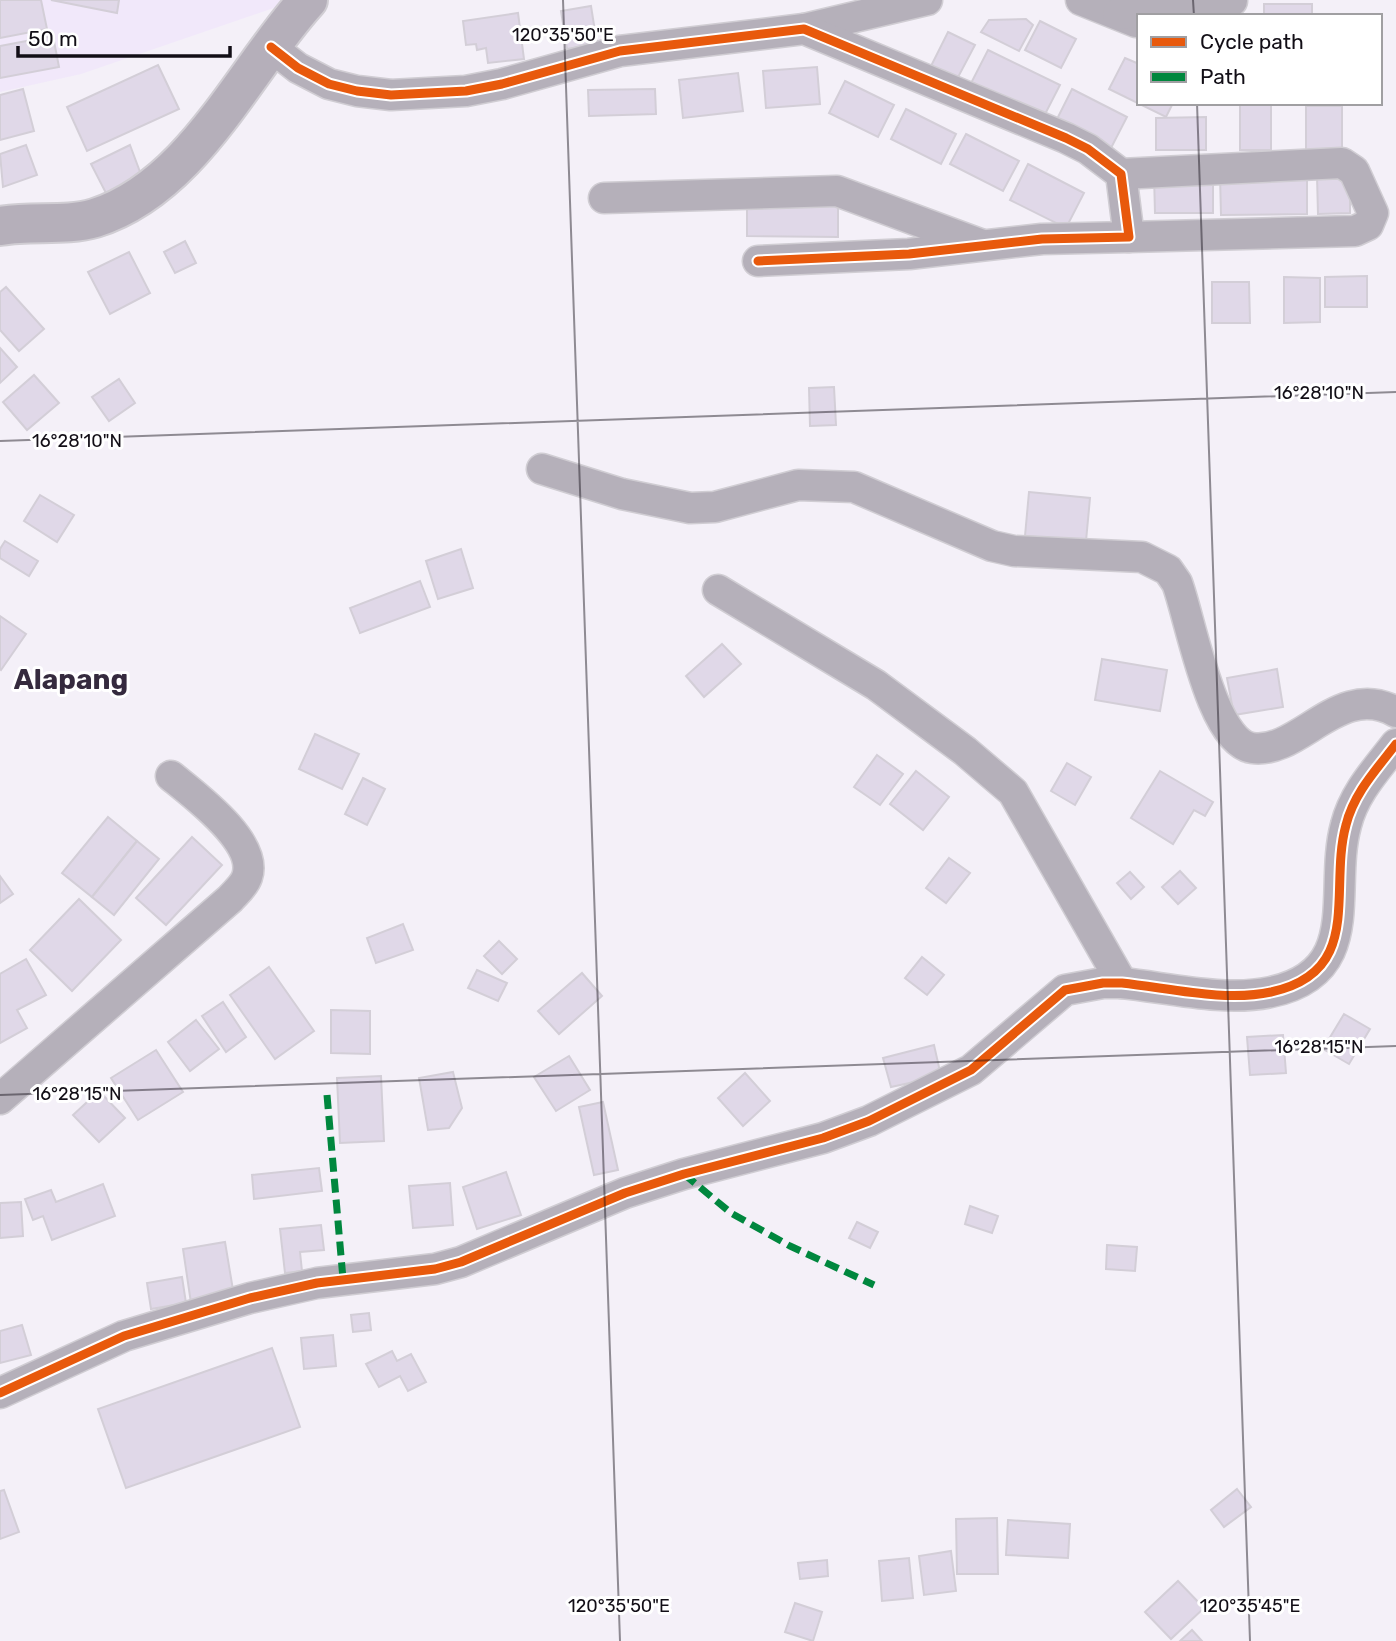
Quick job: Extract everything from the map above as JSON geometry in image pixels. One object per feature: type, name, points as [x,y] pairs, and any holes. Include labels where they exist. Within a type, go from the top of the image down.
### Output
[{"type":"main road","points":[[0,226],[94,218],[144,193],[179,163],[216,121],[308,0]]},
{"type":"street","points":[[271,47],[298,68],[329,84],[357,91],[466,91],[502,84],[620,51],[804,29],[927,0]]},
{"type":"street","points":[[1081,0],[1128,19]]},
{"type":"street","points":[[1168,14],[1231,6]]},
{"type":"street","points":[[758,261],[909,254],[1042,239],[1355,231],[1368,225],[1373,213],[1354,172],[1342,163],[1121,174],[1088,149],[1066,138],[804,29]]},
{"type":"street","points":[[1121,174],[1129,237]]},
{"type":"street","points":[[604,198],[837,191],[984,246]]},
{"type":"street","points":[[542,468],[622,494],[690,508],[715,507],[798,485],[854,487],[992,546],[1014,551],[1142,557],[1168,570],[1177,583],[1215,708],[1237,741],[1246,747],[1254,749],[1276,744],[1340,710],[1360,705],[1377,705],[1396,712]]},
{"type":"street","points":[[718,590],[876,685],[965,751],[1013,792],[1122,983]]},
{"type":"street","points":[[0,1392],[84,1353],[167,1321],[282,1289],[435,1269],[461,1262],[636,1189],[822,1138],[904,1106],[971,1070],[1065,990],[1103,983],[1122,983],[1249,993],[1270,992],[1294,985],[1313,973],[1334,945],[1339,923],[1342,841],[1352,806],[1363,786],[1396,744]]},
{"type":"street","points":[[0,1099],[230,899],[247,877],[248,867],[239,841],[205,804],[171,776]]},
{"type":"shaded area","points":[[0,0],[297,0],[81,74],[0,92]]},
{"type":"building","points":[[0,0],[41,0],[47,29],[0,38]]},
{"type":"building","points":[[51,0],[119,0],[117,13]]},
{"type":"building","points":[[1264,4],[1312,4],[1312,14],[1264,14]]},
{"type":"building","points":[[591,6],[597,44],[567,49],[561,11]]},
{"type":"building","points":[[518,13],[524,59],[488,63],[486,48],[477,50],[476,44],[466,45],[463,21]]},
{"type":"building","points":[[1026,19],[1033,25],[1019,51],[981,32],[989,20]]},
{"type":"building","points":[[1040,21],[1076,39],[1061,68],[1025,50]]},
{"type":"building","points":[[948,32],[975,45],[956,81],[930,68]]},
{"type":"building","points":[[53,36],[59,67],[0,78],[0,46]]},
{"type":"building","points":[[988,50],[1060,85],[1042,120],[965,95]]},
{"type":"building","points":[[1125,58],[1137,63],[1137,103],[1109,89]]},
{"type":"building","points":[[158,65],[179,109],[87,151],[67,107]]},
{"type":"building","points":[[817,67],[820,104],[766,108],[763,71]]},
{"type":"building","points":[[738,73],[743,111],[683,118],[679,80]]},
{"type":"building","points":[[845,81],[894,105],[878,137],[829,113]]},
{"type":"building","points":[[23,89],[34,131],[0,140],[0,95]]},
{"type":"building","points":[[655,89],[656,114],[589,116],[588,90]]},
{"type":"building","points":[[1072,89],[1127,117],[1110,150],[1055,123]]},
{"type":"building","points":[[1142,105],[1172,105],[1166,117]]},
{"type":"building","points":[[1240,105],[1271,105],[1271,150],[1240,150]]},
{"type":"building","points":[[1306,106],[1342,106],[1342,155],[1306,155]]},
{"type":"building","points":[[906,109],[956,134],[941,164],[891,139]]},
{"type":"building","points":[[1206,117],[1206,150],[1156,150],[1156,118]]},
{"type":"building","points":[[966,134],[1019,161],[1003,191],[950,164]]},
{"type":"building","points":[[26,145],[37,175],[3,187],[0,154]]},
{"type":"building","points":[[130,145],[143,180],[107,195],[91,164]]},
{"type":"building","points":[[1028,164],[1084,193],[1066,228],[1010,200]]},
{"type":"building","points":[[1154,175],[1213,175],[1213,213],[1155,213]]},
{"type":"building","points":[[1220,175],[1307,175],[1307,214],[1221,215]]},
{"type":"building","points":[[1350,175],[1350,213],[1318,214],[1317,176]]},
{"type":"building","points":[[747,200],[838,201],[838,237],[747,236]]},
{"type":"building","points":[[185,241],[196,263],[175,273],[164,252]]},
{"type":"building","points":[[129,252],[150,293],[110,314],[88,272]]},
{"type":"building","points":[[1367,276],[1367,307],[1325,307],[1325,277]]},
{"type":"building","points":[[1284,277],[1320,278],[1320,322],[1284,323]]},
{"type":"building","points":[[1212,282],[1249,282],[1250,323],[1212,323]]},
{"type":"building","points":[[6,287],[44,329],[19,351],[0,330],[0,292]]},
{"type":"building","points":[[0,348],[17,367],[0,383]]},
{"type":"building","points":[[34,375],[59,403],[27,430],[3,402]]},
{"type":"building","points":[[119,379],[135,403],[109,421],[92,397]]},
{"type":"building","points":[[834,387],[836,425],[810,426],[809,388]]},
{"type":"building","points":[[1029,492],[1090,498],[1086,541],[1025,536]]},
{"type":"building","points":[[40,495],[74,515],[57,542],[24,521]]},
{"type":"building","points":[[5,541],[38,561],[29,576],[0,558],[0,549]]},
{"type":"building","points":[[461,549],[473,588],[438,599],[426,561]]},
{"type":"building","points":[[420,581],[430,607],[360,633],[350,608]]},
{"type":"building","points":[[0,616],[26,634],[1,670],[0,669]]},
{"type":"building","points":[[722,644],[741,664],[704,697],[686,676]]},
{"type":"building","points":[[1102,659],[1167,670],[1160,711],[1095,700]]},
{"type":"building","points":[[1277,669],[1283,707],[1234,715],[1227,678]]},
{"type":"building","points":[[315,734],[359,754],[342,789],[299,769]]},
{"type":"building","points":[[877,755],[903,774],[880,805],[854,787]]},
{"type":"building","points":[[1067,763],[1091,777],[1075,805],[1051,791]]},
{"type":"building","points":[[916,771],[949,797],[923,830],[890,804]]},
{"type":"building","points":[[1160,771],[1213,802],[1205,816],[1194,810],[1173,844],[1131,818]]},
{"type":"building","points":[[363,778],[385,789],[367,825],[345,814]]},
{"type":"building","points":[[108,817],[137,841],[92,897],[62,873]]},
{"type":"building","points":[[192,837],[222,865],[166,925],[136,898]]},
{"type":"building","points":[[137,841],[159,859],[114,915],[92,897]]},
{"type":"building","points":[[949,858],[970,873],[946,903],[926,888]]},
{"type":"building","points":[[1180,871],[1196,888],[1178,904],[1162,887]]},
{"type":"building","points":[[1130,872],[1144,887],[1131,899],[1117,883]]},
{"type":"building","points":[[0,876],[13,894],[0,903]]},
{"type":"building","points":[[79,899],[121,940],[72,991],[30,950]]},
{"type":"building","points":[[403,924],[413,950],[376,963],[367,938]]},
{"type":"building","points":[[499,941],[517,959],[502,974],[484,956]]},
{"type":"building","points":[[922,957],[944,975],[927,995],[905,978]]},
{"type":"building","points":[[26,959],[46,995],[17,1010],[27,1028],[0,1043],[0,974]]},
{"type":"building","points":[[269,967],[314,1031],[275,1059],[230,995]]},
{"type":"building","points":[[477,970],[507,983],[498,1001],[468,988]]},
{"type":"building","points":[[582,973],[602,996],[559,1034],[538,1011]]},
{"type":"building","points":[[223,1002],[246,1037],[226,1052],[202,1016]]},
{"type":"building","points":[[331,1010],[370,1011],[370,1054],[331,1053]]},
{"type":"building","points":[[1344,1014],[1370,1029],[1349,1064],[1323,1049]]},
{"type":"building","points":[[196,1020],[219,1049],[190,1071],[168,1042]]},
{"type":"building","points":[[1283,1035],[1286,1073],[1250,1075],[1247,1037]]},
{"type":"building","points":[[934,1045],[941,1076],[891,1087],[883,1058]]},
{"type":"building","points":[[156,1050],[183,1092],[138,1120],[111,1078]]},
{"type":"building","points":[[569,1056],[590,1090],[556,1111],[534,1077]]},
{"type":"building","points":[[453,1072],[462,1108],[449,1128],[428,1130],[419,1078]]},
{"type":"building","points":[[745,1073],[770,1101],[743,1126],[718,1098]]},
{"type":"building","points":[[381,1076],[384,1141],[340,1143],[337,1078]]},
{"type":"building","points":[[99,1091],[125,1118],[99,1142],[73,1115]]},
{"type":"building","points":[[603,1102],[618,1170],[594,1175],[579,1107]]},
{"type":"building","points":[[319,1168],[322,1191],[254,1199],[252,1175]]},
{"type":"building","points":[[506,1172],[521,1215],[477,1229],[463,1187]]},
{"type":"building","points":[[450,1183],[453,1225],[413,1228],[409,1186]]},
{"type":"building","points":[[103,1184],[115,1216],[52,1240],[43,1216],[33,1220],[25,1199],[51,1190],[56,1202]]},
{"type":"building","points":[[21,1202],[23,1236],[0,1238],[0,1203]]},
{"type":"building","points":[[970,1206],[998,1216],[992,1233],[965,1224]]},
{"type":"building","points":[[857,1222],[878,1232],[870,1248],[849,1238]]},
{"type":"building","points":[[321,1225],[324,1250],[300,1252],[302,1271],[285,1273],[280,1229]]},
{"type":"building","points":[[225,1242],[234,1296],[191,1303],[183,1249]]},
{"type":"building","points":[[1107,1245],[1137,1247],[1135,1271],[1106,1269]]},
{"type":"building","points":[[182,1277],[186,1303],[151,1309],[147,1283]]},
{"type":"building","points":[[369,1313],[371,1330],[353,1332],[351,1315]]},
{"type":"building","points":[[22,1325],[31,1355],[0,1363],[0,1331]]},
{"type":"building","points":[[333,1335],[336,1366],[304,1369],[301,1338]]},
{"type":"building","points":[[272,1348],[300,1427],[126,1488],[98,1409]]},
{"type":"building","points":[[392,1351],[397,1361],[411,1354],[426,1382],[408,1391],[400,1376],[379,1387],[366,1364]]},
{"type":"building","points":[[1237,1489],[1251,1507],[1224,1527],[1211,1510]]},
{"type":"building","points":[[4,1490],[19,1532],[0,1539],[0,1491]]},
{"type":"building","points":[[997,1518],[998,1574],[957,1574],[956,1519]]},
{"type":"building","points":[[1008,1520],[1070,1524],[1068,1558],[1006,1555]]},
{"type":"building","points":[[951,1551],[956,1591],[924,1595],[919,1556]]},
{"type":"building","points":[[909,1558],[913,1598],[882,1601],[879,1561]]},
{"type":"building","points":[[827,1560],[828,1576],[800,1579],[798,1563]]},
{"type":"building","points":[[1178,1581],[1204,1608],[1171,1639],[1145,1612]]},
{"type":"building","points":[[795,1603],[822,1612],[813,1641],[785,1632]]},
{"type":"building","points":[[1192,1630],[1202,1641],[1180,1641]]},
{"type":"marked path","points":[[327,1095],[343,1279]]},
{"type":"marked path","points":[[684,1174],[731,1213],[790,1246],[874,1285]]},
{"type":"cycle path","points":[[271,47],[298,68],[329,84],[391,95],[466,91],[502,84],[620,51],[804,29],[1066,138],[1088,149],[1121,174],[1129,237],[1042,239],[909,254],[758,261]]},
{"type":"cycle path","points":[[0,1393],[124,1336],[250,1298],[317,1283],[435,1269],[461,1262],[625,1193],[684,1174],[823,1138],[869,1121],[971,1070],[1065,990],[1103,983],[1122,983],[1235,996],[1271,992],[1300,982],[1320,967],[1331,948],[1337,925],[1341,850],[1354,803],[1366,782],[1396,744]]},
{"type":"district","name":"Alapang","points":[[71,679]]}]
